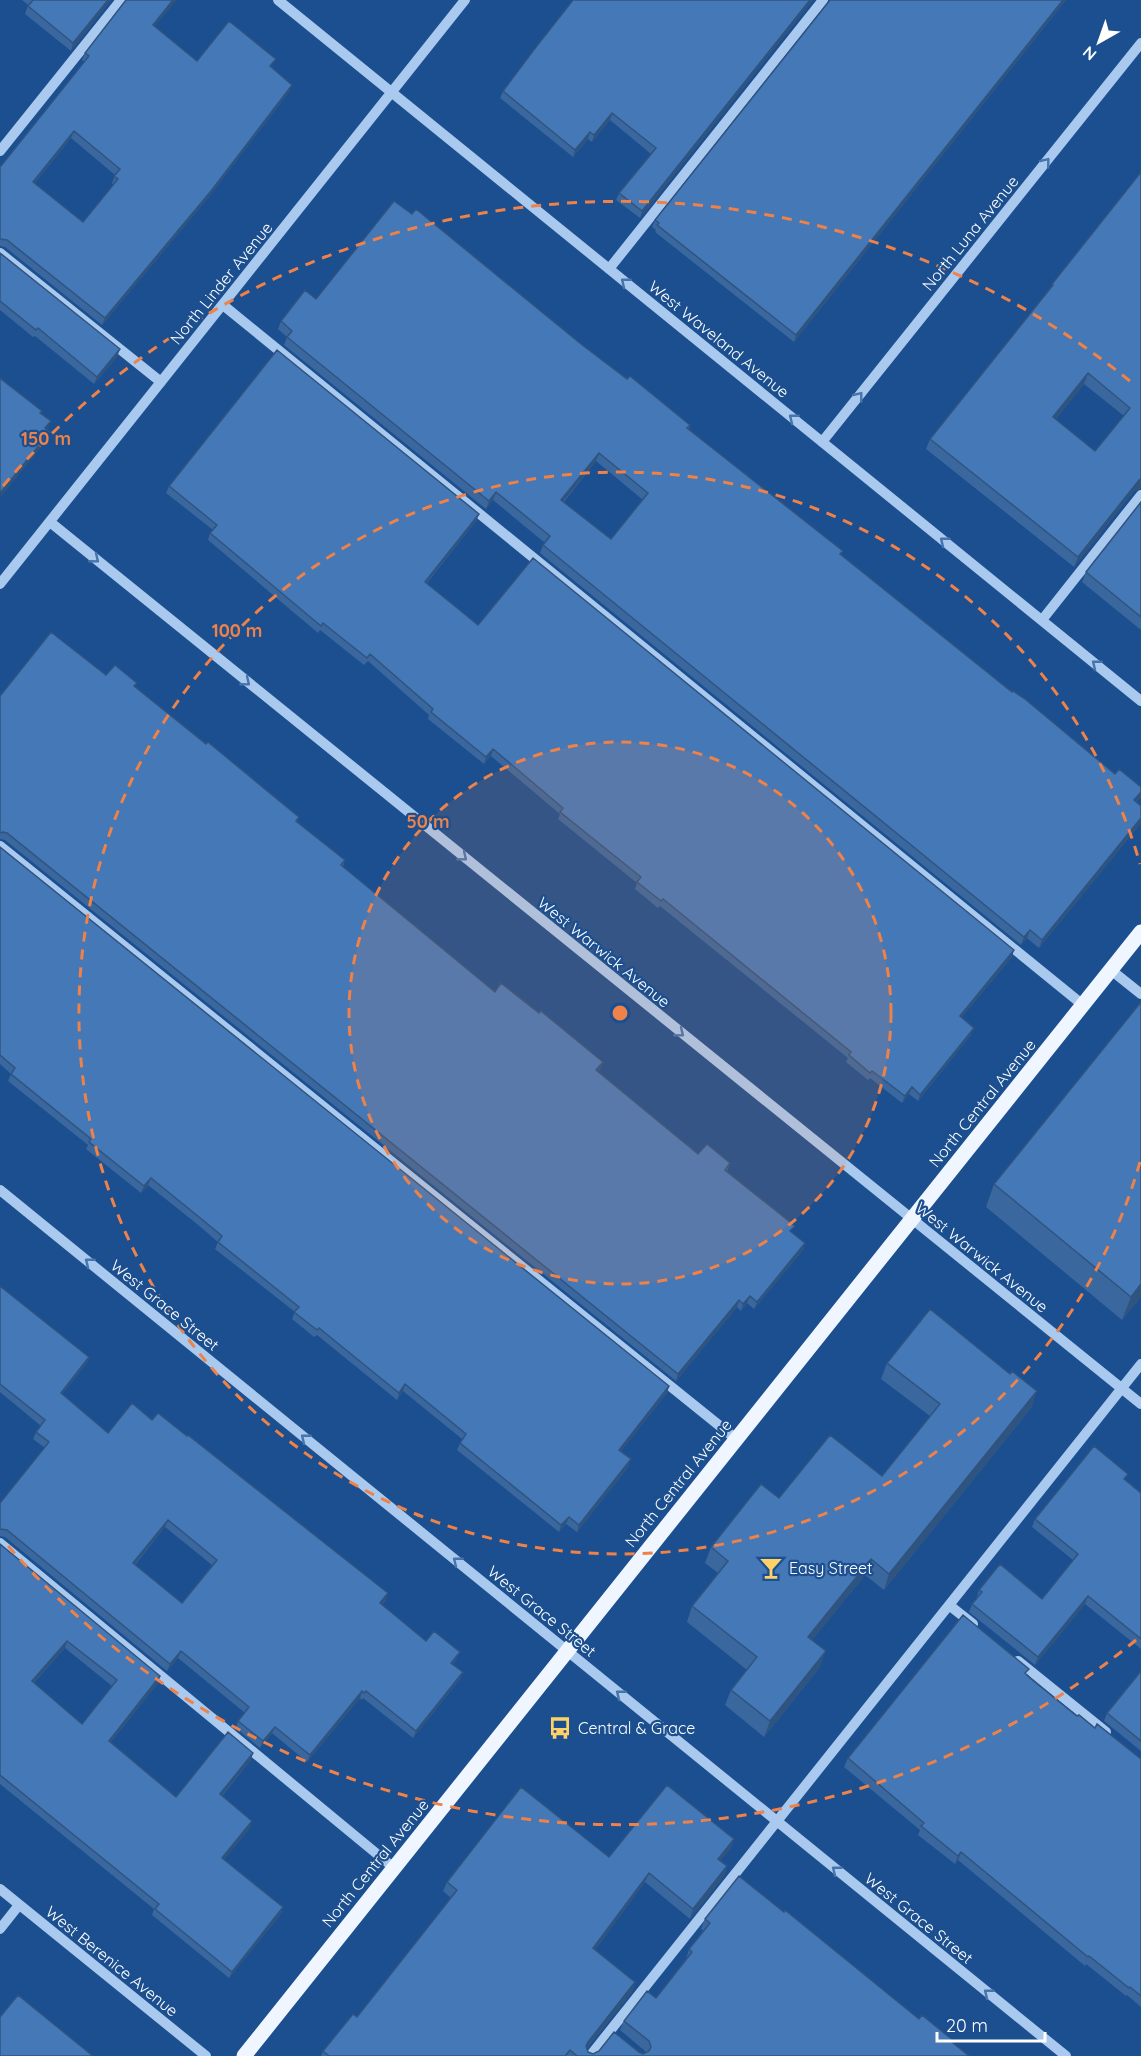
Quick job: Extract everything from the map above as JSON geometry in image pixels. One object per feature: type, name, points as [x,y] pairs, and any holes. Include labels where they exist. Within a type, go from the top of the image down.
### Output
[{"type":"main road","name":"North Central Avenue","points":[[244,2056],[1141,932]]},
{"type":"street","points":[[0,151],[121,0]]},
{"type":"street","name":"West Waveland Avenue","points":[[278,0],[1141,701]]},
{"type":"street","name":"North Linder Avenue","points":[[0,584],[465,0]]},
{"type":"street","points":[[609,269],[823,0]]},
{"type":"street","name":"North Luna Avenue","points":[[822,442],[1141,43]]},
{"type":"street","points":[[0,253],[161,382]]},
{"type":"street","points":[[223,305],[1083,1005]]},
{"type":"street","points":[[1042,620],[1141,495]]},
{"type":"street","name":"West Warwick Avenue","points":[[50,522],[1141,1404]]},
{"type":"street","points":[[0,846],[736,1439]]},
{"type":"street","points":[[1111,970],[1141,994]]},
{"type":"street","name":"West Grace Street","points":[[0,1190],[1065,2056]]},
{"type":"street","points":[[590,2056],[613,2035],[777,1822],[1141,1364]]},
{"type":"street","points":[[0,1543],[394,1868]]},
{"type":"street","points":[[949,1605],[986,1635]]},
{"type":"street","points":[[1013,1657],[1114,1739]]},
{"type":"street","name":"West Berenice Avenue","points":[[0,1889],[206,2056]]},
{"type":"street","points":[[0,1929],[20,1905]]},
{"type":"building","points":[[33,0],[108,0],[73,43],[28,6]]},
{"type":"building","points":[[126,0],[173,0],[153,25],[197,61],[229,21],[276,59],[270,66],[292,85],[211,191],[105,318],[7,240],[0,239],[0,165],[89,56],[85,53]],"holes":[[[74,131],[120,169],[114,176],[118,179],[83,222],[33,182]]]},
{"type":"building","points":[[573,0],[810,0],[642,211],[619,193],[656,148],[612,113],[594,135],[590,132],[575,150],[503,91]]},
{"type":"building","points":[[830,0],[1063,0],[796,335],[657,225],[659,223],[655,220]]},
{"type":"building","points":[[1141,172],[1141,479],[1078,557],[930,439]],"holes":[[[1088,373],[1130,408],[1095,451],[1053,417]]]},
{"type":"building","points":[[394,201],[412,214],[416,209],[581,344],[627,379],[630,376],[690,425],[687,428],[843,551],[840,554],[1012,692],[1025,699],[1115,774],[1119,769],[1141,787],[1141,792],[1134,800],[1141,806],[1141,818],[1042,940],[1030,930],[1024,937],[543,545],[550,536],[496,492],[489,501],[287,337],[292,331],[281,321],[305,290],[316,299]],"holes":[[[599,453],[648,493],[611,539],[561,500]]]},
{"type":"building","points":[[0,253],[120,349],[97,377],[38,328],[36,330],[0,301]]},
{"type":"building","points":[[277,350],[479,514],[425,582],[478,625],[533,558],[1014,950],[960,1016],[974,1028],[920,1095],[912,1087],[905,1096],[872,1071],[870,1073],[849,1055],[851,1052],[663,899],[661,901],[637,882],[641,877],[560,812],[563,808],[493,749],[486,757],[431,712],[433,709],[370,654],[367,658],[323,623],[321,626],[210,533],[217,525],[169,486]]},
{"type":"building","points":[[0,378],[42,411],[40,413],[51,421],[45,428],[50,432],[1,492],[0,491]]},
{"type":"building","points":[[1141,502],[1141,617],[1086,572]]},
{"type":"building","points":[[51,632],[106,675],[115,665],[137,683],[134,686],[206,744],[208,742],[299,817],[296,821],[345,860],[341,865],[495,992],[501,983],[539,1013],[541,1011],[603,1062],[596,1070],[698,1154],[707,1144],[730,1163],[725,1170],[795,1226],[790,1231],[805,1243],[757,1302],[750,1296],[743,1304],[739,1300],[678,1374],[7,833],[0,833],[0,696]]},
{"type":"building","points":[[0,847],[669,1386],[619,1450],[631,1459],[579,1525],[569,1517],[561,1525],[460,1443],[466,1434],[405,1384],[399,1393],[319,1328],[317,1330],[294,1312],[299,1307],[218,1242],[222,1236],[151,1178],[144,1186],[89,1142],[91,1139],[11,1074],[15,1068],[0,1055]]},
{"type":"building","points":[[1141,1002],[1141,1284],[1131,1297],[994,1184]]},
{"type":"building","points":[[0,1286],[89,1357],[61,1393],[108,1433],[132,1403],[152,1420],[158,1413],[388,1593],[380,1603],[426,1641],[434,1631],[460,1652],[451,1663],[463,1672],[416,1731],[366,1691],[364,1693],[362,1691],[310,1755],[275,1727],[263,1741],[238,1721],[249,1707],[181,1651],[170,1664],[7,1530],[0,1529],[0,1503],[49,1442],[36,1432],[45,1420],[0,1384]],"holes":[[[168,1520],[217,1560],[182,1603],[133,1563]]]},
{"type":"building","points":[[930,1309],[1010,1374],[1012,1371],[1037,1391],[889,1574],[871,1559],[808,1637],[826,1651],[770,1721],[731,1690],[757,1657],[692,1606],[728,1561],[711,1547],[761,1484],[779,1498],[830,1435],[882,1476],[940,1404],[887,1363]]},
{"type":"building","points":[[1094,1446],[1128,1474],[1124,1479],[1141,1493],[1141,1639],[1088,1596],[1038,1657],[972,1604],[982,1592],[979,1590],[1000,1564],[1042,1599],[1078,1554],[1035,1519]]},
{"type":"building","points":[[0,1544],[160,1676],[109,1741],[176,1797],[228,1732],[253,1753],[220,1794],[252,1821],[222,1858],[283,1907],[232,1972],[155,1909],[159,1904],[0,1775]],"holes":[[[67,1641],[117,1680],[82,1724],[32,1681]]]},
{"type":"building","points":[[963,1615],[1029,1669],[1025,1673],[1030,1678],[1077,1716],[1079,1715],[1095,1728],[1097,1724],[1141,1759],[1141,1996],[1088,1957],[961,1852],[958,1856],[921,1826],[924,1823],[848,1758]]},
{"type":"building","points":[[1141,1671],[1141,1741],[1107,1713]]},
{"type":"building","points":[[667,1785],[734,1839],[718,1859],[727,1866],[693,1909],[649,1873],[593,1948],[635,1982],[588,2042],[586,2046],[588,2052],[593,2054],[599,2051],[614,2032],[639,2052],[643,2054],[649,2051],[651,2047],[649,2041],[624,2021],[647,1991],[656,1998],[692,1952],[689,1949],[710,1923],[705,1919],[739,1876],[784,1912],[785,1910],[919,2019],[922,2015],[969,2056],[577,2056],[570,2050],[565,2056],[329,2056],[323,2051],[353,2014],[357,2017],[457,1890],[447,1882],[521,1787],[609,1857]]},
{"type":"building","points":[[18,1995],[93,2056],[0,2056],[0,2017]]},
{"type":"place","name":"Easy Street","points":[[771,1568]]},
{"type":"place","name":"Central & Grace","points":[[560,1728]]}]
